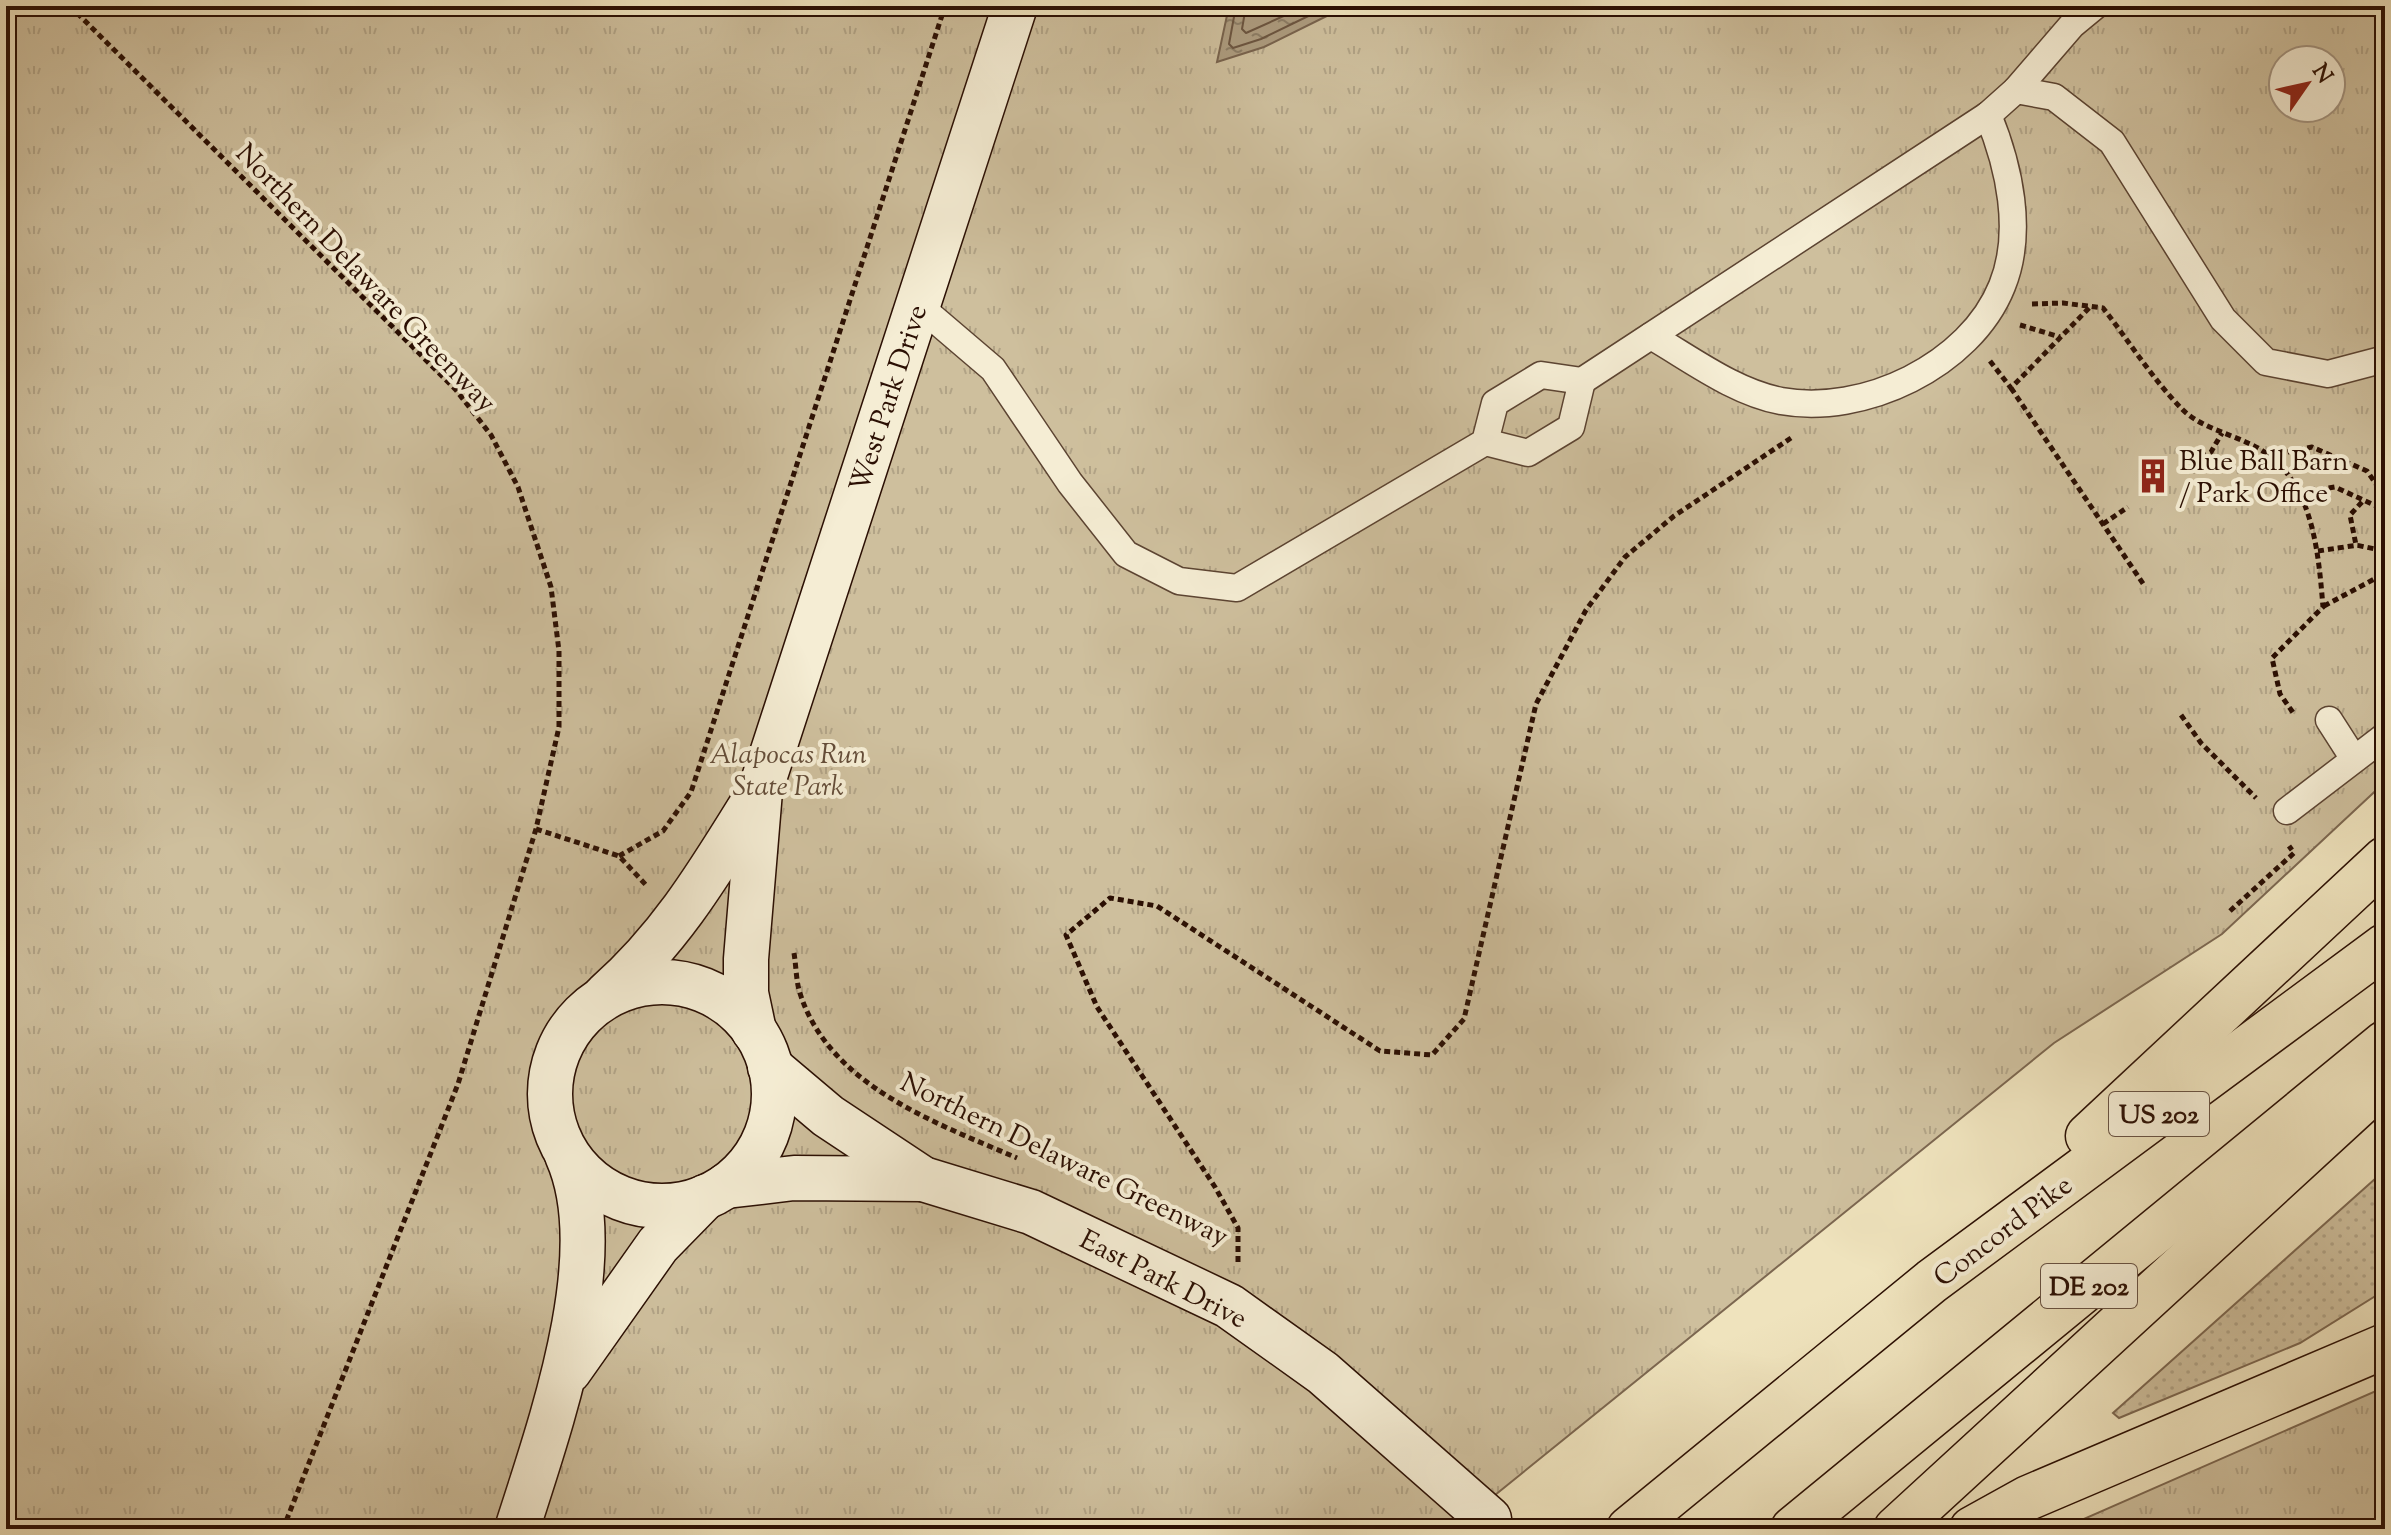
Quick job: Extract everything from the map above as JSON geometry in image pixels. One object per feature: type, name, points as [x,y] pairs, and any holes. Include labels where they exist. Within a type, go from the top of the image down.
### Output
[{"type":"main road","points":[[1932,1281],[2385,859]]},
{"type":"main road","name":"Concord Pike","points":[[1629,1529],[1932,1281],[2385,946]]},
{"type":"main road","name":"DE 202","points":[[1793,1529],[2385,1043]]},
{"type":"main road","points":[[1896,1529],[2385,1080]]},
{"type":"main road","points":[[1972,1529],[2042,1492],[2385,1346]]},
{"type":"street","name":"West Park Drive","points":[[762,1049],[746,993],[760,791],[1015,6]]},
{"type":"street","name":"West Park Drive","points":[[594,1005],[631,973],[687,909],[760,791]]},
{"type":"street","points":[[517,1529],[565,1376],[584,1224],[578,1180],[551,1108],[554,1065],[573,1026],[594,1005],[625,988],[661,982],[697,988],[729,1005],[762,1049],[773,1105],[766,1134],[754,1159],[658,1245],[565,1376]]},
{"type":"street","name":"East Park Drive","points":[[762,1049],[828,1116],[923,1179]]},
{"type":"street","points":[[564,1149],[597,1185],[626,1200],[673,1206],[716,1192]]},
{"type":"street","name":"East Park Drive","points":[[716,1192],[794,1178],[923,1179],[1031,1212],[1229,1306],[1323,1373],[1489,1519]]},
{"type":"lane","points":[[1485,442],[1495,403],[1541,375],[1582,381],[1988,115],[2016,90],[2072,25],[2095,6]]},
{"type":"lane","points":[[2016,90],[2054,97],[2112,142],[2223,319],[2266,362],[2328,374],[2385,359]]},
{"type":"lane","points":[[1651,336],[1736,385],[1780,401],[1824,403],[1868,398],[1906,382],[1940,361],[1990,312],[2003,284],[2012,210],[2005,156],[1988,115]]},
{"type":"lane","points":[[918,305],[993,369],[1070,483],[1126,554],[1179,581],[1237,588],[1485,442],[1528,453],[1560,434],[1571,427],[1582,381]]},
{"type":"lane","points":[[2329,720],[2354,759]]},
{"type":"lane","points":[[2278,802],[2354,759],[2385,736]]},
{"type":"path","name":"Northern Delaware Greenway","points":[[70,6],[456,390],[491,435],[518,487],[551,587],[559,651],[559,727],[536,829],[458,1084],[283,1529]]},
{"type":"path","points":[[619,856],[663,831],[691,792],[945,6]]},
{"type":"path","points":[[2024,304],[2063,303],[2103,308],[2184,411],[2222,433],[2251,444],[2286,473],[2306,504],[2318,551],[2323,607]]},
{"type":"path","points":[[2011,388],[2090,307]]},
{"type":"path","points":[[2018,324],[2061,337]]},
{"type":"path","points":[[1984,353],[2144,585]]},
{"type":"path","points":[[2201,457],[2211,452],[2222,433]]},
{"type":"path","points":[[1238,1263],[1238,1228],[1215,1187],[1097,1007],[1066,935],[1110,898],[1157,906],[1380,1051],[1432,1055],[1464,1019],[1536,704],[1586,610],[1625,557],[1674,516],[1789,439]]},
{"type":"path","points":[[2267,456],[2312,447],[2367,471],[2385,497]]},
{"type":"path","points":[[2299,493],[2335,487],[2385,510]]},
{"type":"path","points":[[2356,545],[2350,515],[2362,502]]},
{"type":"path","points":[[2103,524],[2128,507]]},
{"type":"path","points":[[2318,551],[2369,545],[2382,552],[2385,539]]},
{"type":"path","points":[[2300,724],[2280,694],[2272,658],[2323,607],[2380,576],[2385,566]]},
{"type":"path","points":[[2181,715],[2201,743],[2259,801],[2278,802]]},
{"type":"path","points":[[536,829],[619,856],[660,898],[687,909]]},
{"type":"path","points":[[2230,911],[2294,853],[2285,840]]},
{"type":"path","name":"Northern Delaware Greenway","points":[[749,932],[793,942],[799,990],[820,1031],[848,1069],[903,1105],[1023,1160]]},
{"type":"path","name":"Northern Delaware Greenway","points":[[1225,1256],[1251,1272]]},
{"type":"green space","name":"Alapocas Run State Park","points":[[6,6],[2385,6],[2385,782],[2222,934],[2054,1043],[1453,1529],[6,1529]]},
{"type":"green space","points":[[2385,1170],[2385,1290],[2300,1343],[2119,1418],[2113,1413]]},
{"type":"green space","points":[[2385,1387],[2385,1529],[2061,1529]]},
{"type":"water","points":[[1229,6],[1347,6],[1264,47],[1217,62]]},
{"type":"place","name":"Blue Ball Barn / Park Office","points":[[2153,476]]}]
